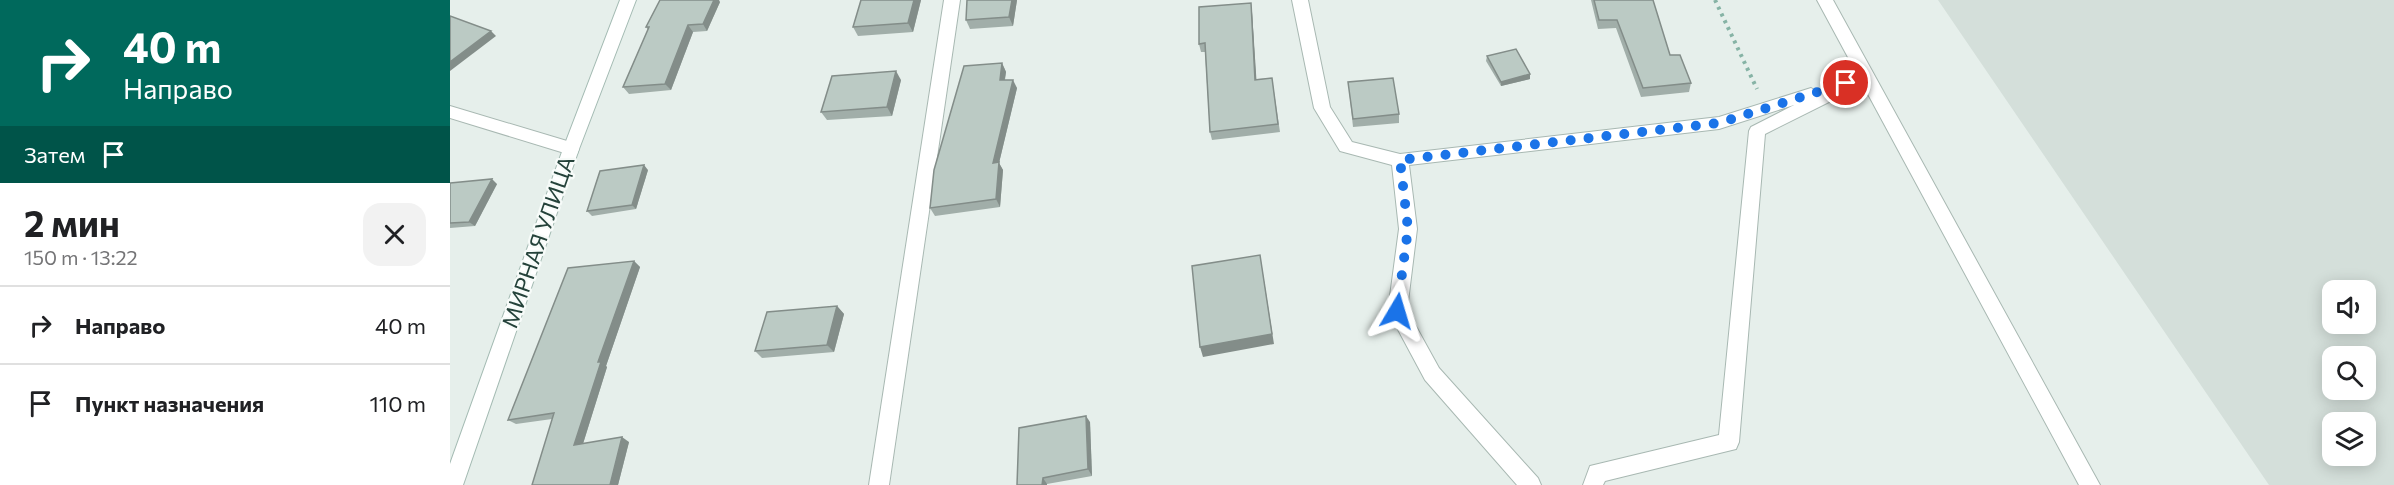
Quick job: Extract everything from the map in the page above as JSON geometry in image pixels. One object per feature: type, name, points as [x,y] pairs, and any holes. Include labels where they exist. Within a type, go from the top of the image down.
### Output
[{"type":"street","name":"МИРНАЯ УЛИЦА","points":[[453,485],[571,149],[628,0]]},
{"type":"street","points":[[879,485],[952,0]]},
{"type":"street","points":[[1300,0],[1322,108],[1346,147],[1400,160],[1719,123],[1867,76]]},
{"type":"street","points":[[1825,0],[2090,485]]},
{"type":"street","points":[[1593,485],[1597,473],[1729,442],[1757,131],[1867,76]]},
{"type":"street","points":[[450,112],[571,149]]},
{"type":"street","points":[[1400,160],[1408,229],[1397,311],[1432,374],[1531,485]]},
{"type":"path","points":[[1715,0],[1766,108]]},
{"type":"shaded area","points":[[1938,0],[2394,0],[2394,485],[2269,485]]},
{"type":"building","points":[[660,0],[714,0],[703,24],[688,25],[665,84],[623,87],[649,27],[646,27]]},
{"type":"building","points":[[861,0],[914,0],[908,23],[853,27]]},
{"type":"building","points":[[967,0],[1012,0],[1009,17],[966,20]]},
{"type":"building","points":[[1594,0],[1653,0],[1670,55],[1680,55],[1691,83],[1643,88],[1617,20],[1599,20]]},
{"type":"building","points":[[1251,3],[1255,80],[1272,78],[1278,124],[1210,132],[1205,43],[1199,44],[1199,7]]},
{"type":"building","points":[[450,16],[491,31],[450,62]]},
{"type":"building","points":[[1516,49],[1530,74],[1501,82],[1487,56]]},
{"type":"building","points":[[1002,63],[1000,80],[1013,80],[993,163],[999,162],[996,199],[930,208],[934,170],[964,66]]},
{"type":"building","points":[[896,71],[887,107],[821,112],[832,76]]},
{"type":"building","points":[[1393,78],[1399,114],[1353,119],[1348,82]]},
{"type":"building","points":[[644,165],[632,205],[587,211],[600,171]]},
{"type":"building","points":[[492,179],[469,222],[450,223],[450,183]]},
{"type":"building","points":[[1260,255],[1272,334],[1200,347],[1192,266]]},
{"type":"building","points":[[634,261],[598,362],[601,362],[574,445],[622,437],[610,485],[532,485],[554,413],[508,420],[568,268]]},
{"type":"building","points":[[837,306],[827,345],[755,351],[767,312]]},
{"type":"building","points":[[1086,416],[1088,469],[1043,478],[1042,485],[1017,485],[1019,428]]},
{"type":"route","points":[[1397,311],[1408,229],[1400,160],[1719,123],[1846,83]]}]
